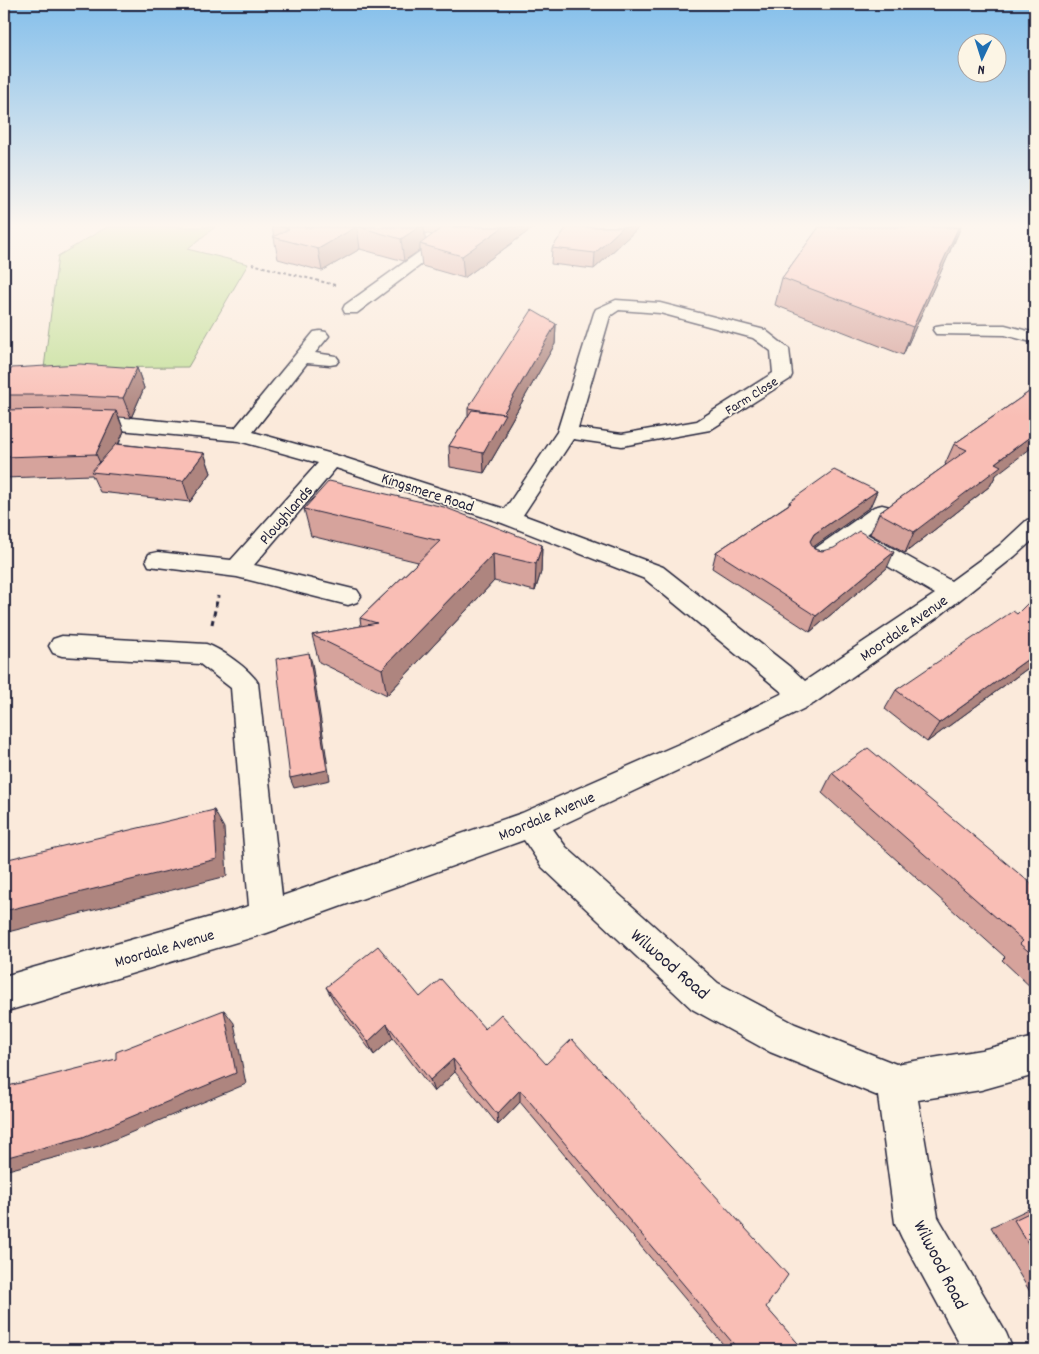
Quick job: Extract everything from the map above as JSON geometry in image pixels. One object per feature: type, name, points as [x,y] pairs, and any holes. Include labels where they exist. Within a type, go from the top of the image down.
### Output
[{"type":"street","points":[[351,310],[378,290]]},
{"type":"street","name":"Farm Close","points":[[510,518],[567,432],[602,313],[616,305],[660,308],[759,334],[780,349],[783,375],[703,426],[622,440],[567,432]]},
{"type":"street","points":[[942,330],[1004,330],[1035,338]]},
{"type":"street","points":[[240,435],[320,336]]},
{"type":"street","points":[[302,356],[330,360]]},
{"type":"street","name":"Kingsmere Road","points":[[59,421],[121,423],[240,435],[332,460],[510,518],[654,573],[780,674],[802,696]]},
{"type":"street","name":"Ploughlands","points":[[237,569],[332,460]]},
{"type":"street","points":[[818,558],[882,512]]},
{"type":"street","name":"Moordale Avenue","points":[[4,994],[267,917],[531,824],[698,748],[802,696],[928,611],[1007,550],[1035,525]]},
{"type":"street","points":[[852,535],[953,592]]},
{"type":"street","points":[[158,560],[237,569],[348,596]]},
{"type":"street","points":[[62,646],[206,654],[244,683],[267,917]]},
{"type":"street","name":"Wilwood Road","points":[[531,824],[554,857],[705,996],[783,1039],[896,1084],[918,1223],[988,1350]]},
{"type":"street","points":[[896,1084],[981,1070],[1035,1056]]},
{"type":"path","points":[[353,290],[372,295]]},
{"type":"path","points":[[206,654],[218,596],[237,569]]},
{"type":"green space","points":[[54,290],[233,290],[188,367],[44,368]]},
{"type":"building","points":[[815,290],[930,290],[913,327]]},
{"type":"building","points":[[532,310],[556,324],[503,414],[468,408]]},
{"type":"building","points":[[80,364],[137,368],[123,398],[4,395],[4,381],[12,368]]},
{"type":"building","points":[[1029,392],[1035,394],[1035,433],[995,463],[1001,466],[914,532],[879,513],[967,450],[954,444]]},
{"type":"building","points":[[4,410],[116,411],[96,454],[4,457]]},
{"type":"building","points":[[472,410],[505,414],[483,453],[449,446]]},
{"type":"building","points":[[116,444],[204,453],[183,481],[91,472]]},
{"type":"building","points":[[834,470],[877,491],[814,534],[810,541],[814,549],[822,551],[834,548],[859,531],[894,552],[816,616],[716,552],[791,503],[789,502]]},
{"type":"building","points":[[329,481],[444,507],[542,545],[536,564],[493,554],[382,669],[312,635],[377,623],[360,618],[440,541],[304,509]]},
{"type":"building","points":[[1035,596],[1035,654],[939,723],[896,690],[1013,611],[1017,614]]},
{"type":"building","points":[[309,653],[327,770],[290,778],[276,659]]},
{"type":"building","points":[[868,748],[1035,887],[1035,957],[1020,944],[1023,941],[832,773]]},
{"type":"building","points":[[214,810],[217,859],[4,911],[4,860]]},
{"type":"building","points":[[378,946],[420,997],[441,979],[485,1029],[501,1014],[546,1064],[572,1039],[788,1275],[766,1307],[804,1350],[736,1350],[737,1348],[520,1090],[497,1114],[453,1059],[430,1080],[387,1024],[368,1042],[326,987]]},
{"type":"building","points":[[224,1010],[236,1073],[83,1137],[4,1158],[4,1087],[116,1059],[116,1052]]},
{"type":"building","points":[[1035,1210],[1035,1255],[1014,1220]]}]
